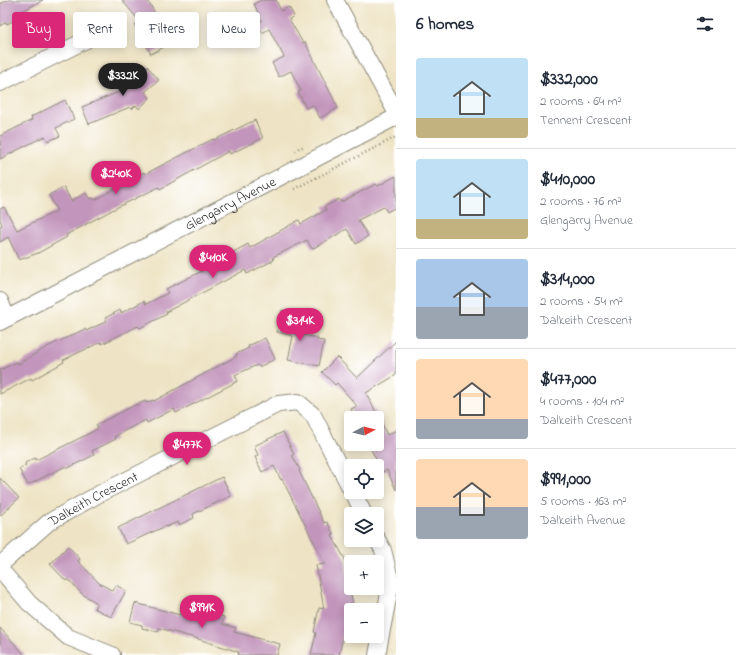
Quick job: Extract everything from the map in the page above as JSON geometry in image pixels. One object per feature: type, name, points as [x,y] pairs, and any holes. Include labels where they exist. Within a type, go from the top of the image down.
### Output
[{"type":"street","points":[[335,0],[396,112]]},
{"type":"street","points":[[0,83],[73,46]]},
{"type":"street","name":"Glengarry Avenue","points":[[4,320],[396,117]]},
{"type":"street","points":[[0,301],[4,320]]},
{"type":"street","name":"Dalkeith Crescent","points":[[0,565],[49,522],[99,494],[278,404],[298,402],[313,415],[344,475]]},
{"type":"street","points":[[378,655],[391,583],[381,547]]},
{"type":"street","points":[[0,569],[29,603],[68,637],[112,655]]},
{"type":"path","points":[[294,189],[396,137]]},
{"type":"building","points":[[8,0],[43,0],[21,12],[12,12],[12,22],[7,24],[6,22],[0,26],[0,4]]},
{"type":"building","points":[[122,0],[146,0],[154,12],[135,12],[135,16]]},
{"type":"building","points":[[261,0],[276,0],[281,11],[289,7],[294,16],[289,19],[303,43],[305,42],[338,108],[320,118],[313,105],[306,108],[298,92],[301,91],[291,71],[279,77],[272,63],[284,57],[269,29],[262,33],[260,28],[260,22],[262,21],[260,12],[258,12],[254,4]]},
{"type":"building","points":[[148,48],[162,48],[151,54]]},
{"type":"building","points":[[147,66],[159,80],[145,92],[150,98],[139,109],[136,105],[132,109],[130,107],[89,124],[82,107],[124,90],[119,85],[132,74],[135,77]]},
{"type":"building","points":[[65,100],[74,119],[56,128],[60,136],[48,141],[45,136],[0,159],[0,136],[32,120],[31,117]]},
{"type":"building","points":[[255,120],[263,138],[230,154],[229,151],[160,189],[159,187],[114,209],[66,235],[67,237],[38,253],[19,260],[8,237],[0,242],[0,226],[2,225],[0,220],[0,209],[4,207],[17,230],[57,211],[49,195],[64,187],[71,201],[86,193],[90,199],[93,198],[95,200],[144,172],[145,174],[213,139],[214,140]]},
{"type":"building","points":[[396,176],[396,207],[387,212],[384,207],[358,220],[368,236],[356,244],[347,229],[312,249],[307,240],[273,257],[274,260],[247,274],[245,270],[166,312],[167,314],[140,328],[138,326],[102,344],[101,342],[63,360],[64,362],[32,380],[31,378],[0,394],[0,370],[17,362],[18,364],[47,347],[85,329],[86,331],[107,321],[105,318],[120,310],[121,313],[144,301],[146,304],[168,293],[166,289],[202,271],[201,270],[248,244],[250,248],[299,220],[301,224],[326,210],[324,207],[339,199],[341,202],[376,184],[378,186]]},
{"type":"building","points":[[282,310],[298,314],[294,333],[318,338],[317,340],[324,341],[319,366],[288,360],[293,336],[277,332]]},
{"type":"building","points":[[265,338],[275,359],[259,367],[257,365],[235,375],[238,381],[176,413],[174,409],[147,423],[146,420],[124,431],[114,437],[116,439],[92,451],[94,455],[68,468],[66,466],[28,485],[19,469],[26,465],[25,463],[35,458],[36,460],[92,432],[98,428],[96,425],[137,404],[145,401],[146,403],[153,400],[154,401],[237,356],[236,354],[249,348],[248,346]]},
{"type":"building","points":[[396,341],[396,375],[366,393],[375,411],[352,411],[351,409],[357,406],[337,383],[335,385],[322,372],[337,357],[357,378]]},
{"type":"building","points":[[384,428],[387,435],[396,430],[396,490],[387,470],[384,472],[384,459],[376,459],[372,451],[384,451]]},
{"type":"building","points":[[283,432],[294,454],[292,455],[300,470],[299,471],[324,523],[327,522],[334,535],[332,536],[344,557],[344,595],[351,595],[352,603],[344,603],[344,631],[339,655],[311,655],[316,633],[314,632],[319,608],[324,609],[316,565],[325,564],[282,479],[281,480],[274,466],[262,472],[255,457],[258,455],[254,446]]},
{"type":"building","points":[[222,477],[231,496],[193,514],[194,518],[179,525],[178,522],[166,526],[126,544],[118,528]]},
{"type":"building","points":[[0,478],[19,498],[0,516]]},
{"type":"building","points":[[68,546],[80,559],[78,561],[99,583],[113,591],[116,585],[126,591],[111,617],[94,608],[97,603],[82,594],[68,579],[66,581],[50,564]]},
{"type":"building","points":[[135,603],[180,615],[182,604],[224,617],[222,624],[236,628],[234,632],[280,644],[277,655],[238,655],[239,652],[195,638],[159,628],[158,632],[142,628],[142,625],[130,622]]},
{"type":"building","points":[[0,628],[25,655],[0,655]]}]
